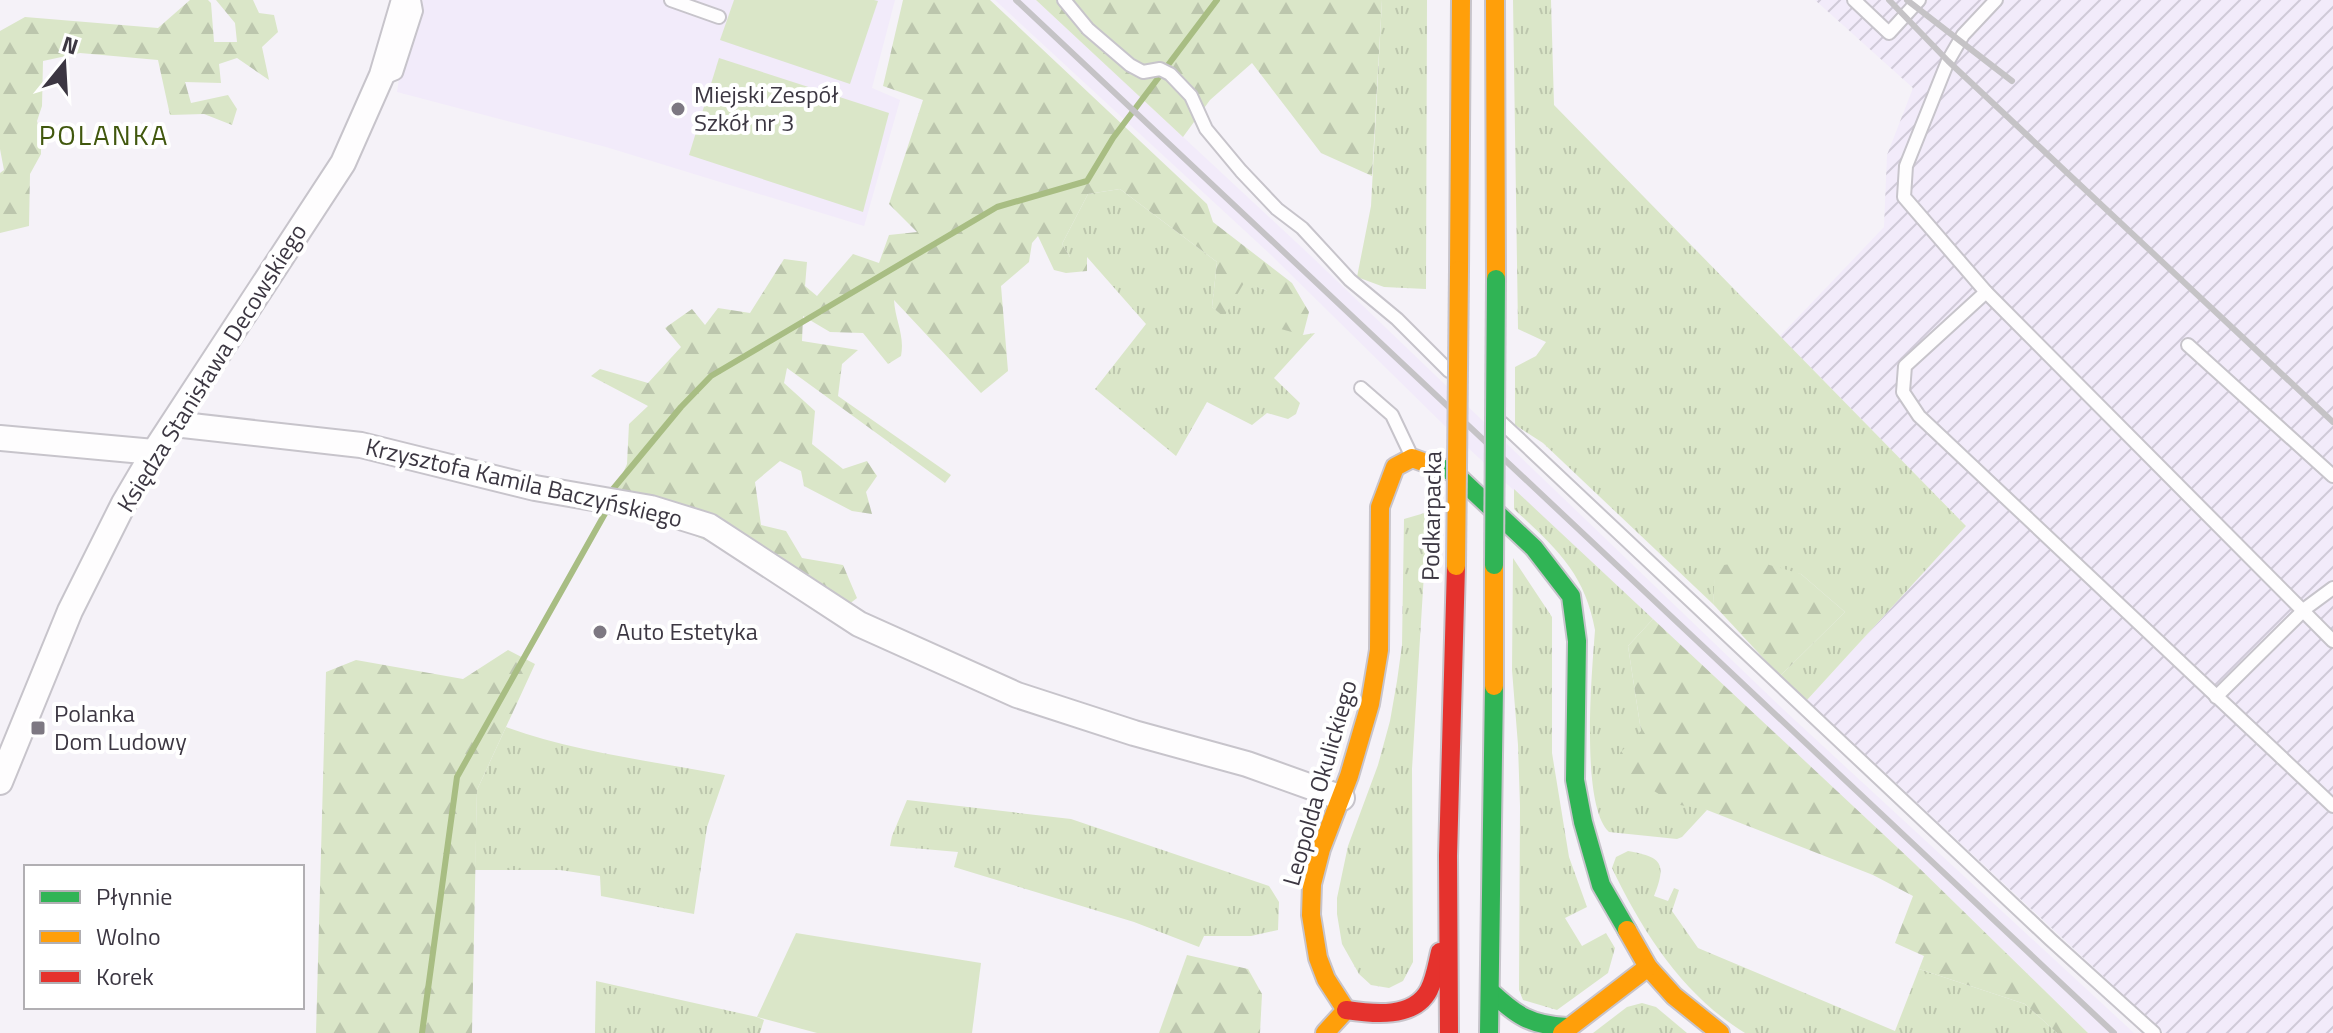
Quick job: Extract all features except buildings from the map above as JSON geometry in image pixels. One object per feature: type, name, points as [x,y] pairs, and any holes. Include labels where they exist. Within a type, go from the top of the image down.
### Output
[{"type":"main road","name":"Podkarpacka","points":[[1449,1033],[1448,856],[1456,566],[1461,0]]},
{"type":"main road","points":[[1489,1033],[1494,811],[1495,0]]},
{"type":"main road","points":[[1412,458],[1453,472],[1534,548],[1571,596],[1577,641],[1575,780],[1601,885],[1648,967],[1674,996],[1720,1033]]},
{"type":"main road","name":"Leopolda Okulickiego","points":[[1367,1033],[1346,1010],[1326,979],[1318,958],[1311,915],[1312,884],[1370,704],[1379,650],[1380,507],[1395,467],[1412,458]]},
{"type":"main road","points":[[1325,1033],[1346,1010],[1383,1016],[1407,1008],[1428,994],[1449,923]]},
{"type":"main road","points":[[1490,991],[1517,1018],[1538,1026],[1564,1030],[1648,967]]},
{"type":"street","name":"Księdza Stanisława Decowskiego","points":[[0,782],[70,611],[124,503],[343,163],[379,80],[404,0]]},
{"type":"street","name":"Krzysztofa Kamila Baczyńskiego","points":[[174,424],[361,445],[535,488],[651,508],[709,526],[859,624],[1017,695],[1134,733],[1247,764],[1342,798]]},
{"type":"street","points":[[0,438],[154,452]]},
{"type":"lane","points":[[379,80],[396,73],[416,11],[414,0]]},
{"type":"lane","points":[[671,0],[719,17]]},
{"type":"lane","points":[[1064,0],[1088,29],[1130,65],[1143,72],[1165,72],[1191,96],[1206,129],[1259,190],[1473,394]]},
{"type":"lane","points":[[1854,0],[1889,33],[1919,0]]},
{"type":"lane","points":[[1996,0],[1963,35],[1948,61],[1906,166],[1904,197],[1986,292],[2333,641]]},
{"type":"lane","points":[[1986,292],[1905,366],[1903,392],[1919,416],[2333,806]]},
{"type":"lane","points":[[2188,345],[2333,476]]},
{"type":"lane","points":[[1361,388],[1392,415],[1412,458]]},
{"type":"lane","points":[[1483,404],[2051,940],[2154,1033]]},
{"type":"lane","points":[[2216,697],[2303,611],[2333,588]]},
{"type":"shaded area","name":"Miejski Zespół Szkół nr 3","points":[[423,0],[895,0],[872,88],[900,100],[864,226],[606,147],[397,92]]},
{"type":"shaded area","points":[[995,0],[1036,0],[1311,256],[1784,710],[2134,1033],[2088,1033],[1914,863],[1450,431],[1270,254]]},
{"type":"shaded area","points":[[1815,0],[2333,0],[2333,1033],[2164,1033],[1807,700],[1966,526],[1780,336],[1884,227],[1887,155],[1913,88]]},
{"type":"green space","points":[[190,0],[208,0],[211,3],[214,42],[237,42],[235,23],[216,0],[253,0],[259,13],[274,15],[278,32],[262,47],[269,80],[237,58],[219,64],[221,83],[185,82],[191,103],[228,95],[237,109],[232,125],[204,114],[170,115],[158,60],[80,53],[43,61],[42,106],[37,121],[41,154],[30,174],[29,226],[0,233],[0,173],[4,170],[0,149],[0,31],[25,17],[158,28]]},
{"type":"green space","points":[[734,0],[878,1],[850,84],[720,40]]},
{"type":"green space","points":[[903,0],[990,0],[1207,204],[1213,222],[1292,283],[1309,312],[1303,335],[1277,328],[1266,290],[1244,283],[1224,317],[1212,307],[1217,262],[1120,189],[1088,194],[1062,244],[1070,257],[1087,257],[1087,271],[1066,273],[1054,270],[1038,236],[1032,243],[1029,262],[1001,286],[1008,371],[981,393],[894,300],[902,348],[901,356],[888,364],[863,333],[830,332],[803,316],[802,341],[858,350],[842,364],[838,396],[951,475],[945,483],[787,368],[784,383],[815,411],[812,444],[843,469],[867,461],[877,476],[866,492],[872,514],[852,511],[804,486],[801,471],[780,461],[755,482],[761,525],[786,531],[802,558],[843,565],[857,598],[835,615],[707,541],[611,500],[627,464],[629,424],[648,406],[591,376],[600,369],[648,383],[681,347],[665,328],[692,309],[705,325],[718,308],[750,313],[784,259],[807,262],[805,286],[817,296],[853,254],[879,263],[889,235],[917,232],[889,204],[923,100],[883,86]]},
{"type":"green space","points":[[1036,0],[1382,0],[1372,176],[1321,153],[1252,63],[1210,100],[1183,137]]},
{"type":"green space","points":[[1382,0],[1427,0],[1426,289],[1384,287],[1357,277],[1371,206]]},
{"type":"green space","points":[[1513,0],[1551,0],[1554,105],[1966,526],[1807,700],[1780,676],[1845,612],[1801,574],[1716,566],[1713,604],[1543,443],[1515,425],[1515,367],[1536,356],[1546,342],[1518,329]]},
{"type":"green space","points":[[719,58],[889,113],[863,212],[689,155]]},
{"type":"green space","points":[[1120,189],[1217,262],[1212,307],[1224,316],[1244,282],[1266,290],[1303,335],[1315,333],[1274,378],[1300,403],[1296,414],[1288,419],[1267,413],[1252,425],[1207,402],[1176,456],[1095,389],[1146,324],[1087,257],[1070,257],[1062,244],[1088,194]]},
{"type":"green space","points":[[1514,489],[1653,619],[1628,646],[1641,731],[1701,807],[1707,810],[1682,837],[1609,832],[1600,817],[1591,767],[1590,705],[1595,630],[1590,610],[1584,592],[1566,562],[1514,509]]},
{"type":"green space","points":[[1428,512],[1429,554],[1425,557],[1412,769],[1413,962],[1403,981],[1389,988],[1371,985],[1359,974],[1342,944],[1337,898],[1348,846],[1378,765],[1390,721],[1402,645],[1404,519]]},
{"type":"green space","points":[[1513,558],[1552,617],[1552,753],[1569,857],[1587,907],[1565,918],[1582,946],[1606,933],[1615,948],[1608,973],[1557,1010],[1523,1000],[1519,990],[1520,806],[1512,670]]},
{"type":"green space","points":[[1756,561],[1801,574],[1845,612],[1780,676],[1713,604],[1715,566]]},
{"type":"green space","points":[[1653,619],[1914,863],[2088,1033],[2057,1033],[2025,1004],[1919,969],[1924,956],[1895,943],[1913,896],[1873,875],[1707,810],[1675,804],[1628,775],[1620,753],[1641,731],[1628,646]]},
{"type":"green space","points":[[508,650],[535,664],[477,790],[472,1033],[316,1033],[326,672],[356,660],[463,679]]},
{"type":"green space","points":[[506,727],[586,749],[725,775],[707,827],[694,914],[601,896],[600,876],[560,870],[475,870],[477,790]]},
{"type":"green space","points":[[907,800],[1071,819],[1269,886],[1279,902],[1278,930],[1251,936],[1204,936],[1199,947],[1134,922],[954,867],[958,852],[890,846]]},
{"type":"green space","points":[[1628,851],[1648,856],[1659,863],[1660,876],[1654,896],[1668,901],[1674,888],[1679,890],[1672,911],[1698,948],[1895,1031],[1919,969],[2025,1004],[2057,1033],[1745,1033],[1702,1000],[1651,939],[1612,868],[1616,857]]},
{"type":"green space","points":[[796,933],[981,963],[972,1033],[817,1033],[757,1017]]},
{"type":"green space","points":[[1187,955],[1248,969],[1262,994],[1260,1033],[1159,1033]]},
{"type":"green space","points":[[596,981],[764,1020],[760,1033],[595,1033]]},
{"type":"green space","points":[[1642,1003],[1656,1007],[1687,1033],[1593,1033],[1627,1007]]},
{"type":"waterway","points":[[613,489],[711,376],[997,207],[1087,181],[1113,138],[1217,0]]},
{"type":"waterway","points":[[422,1033],[457,777],[607,510]]},
{"type":"railway","points":[[1016,0],[2114,1033]]},
{"type":"railway","points":[[1889,0],[1948,61],[2333,422]]},
{"type":"railway","points":[[1907,0],[2012,81]]},
{"type":"traffic: fast","points":[[1494,565],[1496,279]]},
{"type":"traffic: fast","points":[[1426,463],[1453,472],[1534,548],[1571,596],[1577,641],[1575,780],[1601,885],[1627,930]]},
{"type":"traffic: fast","points":[[1489,1033],[1494,686]]},
{"type":"traffic: fast","points":[[1490,991],[1525,1018],[1567,1027]]},
{"type":"traffic: slow","points":[[1459,270],[1461,0]]},
{"type":"traffic: slow","points":[[1495,0],[1496,279]]},
{"type":"traffic: slow","points":[[1456,566],[1459,270]]},
{"type":"traffic: slow","points":[[1325,1033],[1346,1010],[1326,979],[1318,958],[1311,915],[1312,884],[1370,704],[1379,650],[1380,507],[1395,467],[1412,458],[1426,463]]},
{"type":"traffic: slow","points":[[1494,565],[1494,686]]},
{"type":"traffic: slow","points":[[1627,930],[1648,967],[1674,996],[1720,1033]]},
{"type":"traffic: slow","points":[[1562,1033],[1648,967]]},
{"type":"traffic: jam","points":[[1449,1033],[1448,856],[1456,566]]},
{"type":"traffic: jam","points":[[1346,1010],[1392,1012],[1414,1006],[1429,990],[1440,952]]},
{"type":"place","name":"Miejski Zespół Szkół nr 3","points":[[678,109]]},
{"type":"place","name":"Auto Estetyka","points":[[600,632]]},
{"type":"place","name":"Polanka Dom Ludowy","points":[[38,728]]},
{"type":"district","name":"POLANKA","points":[[104,135]]}]
